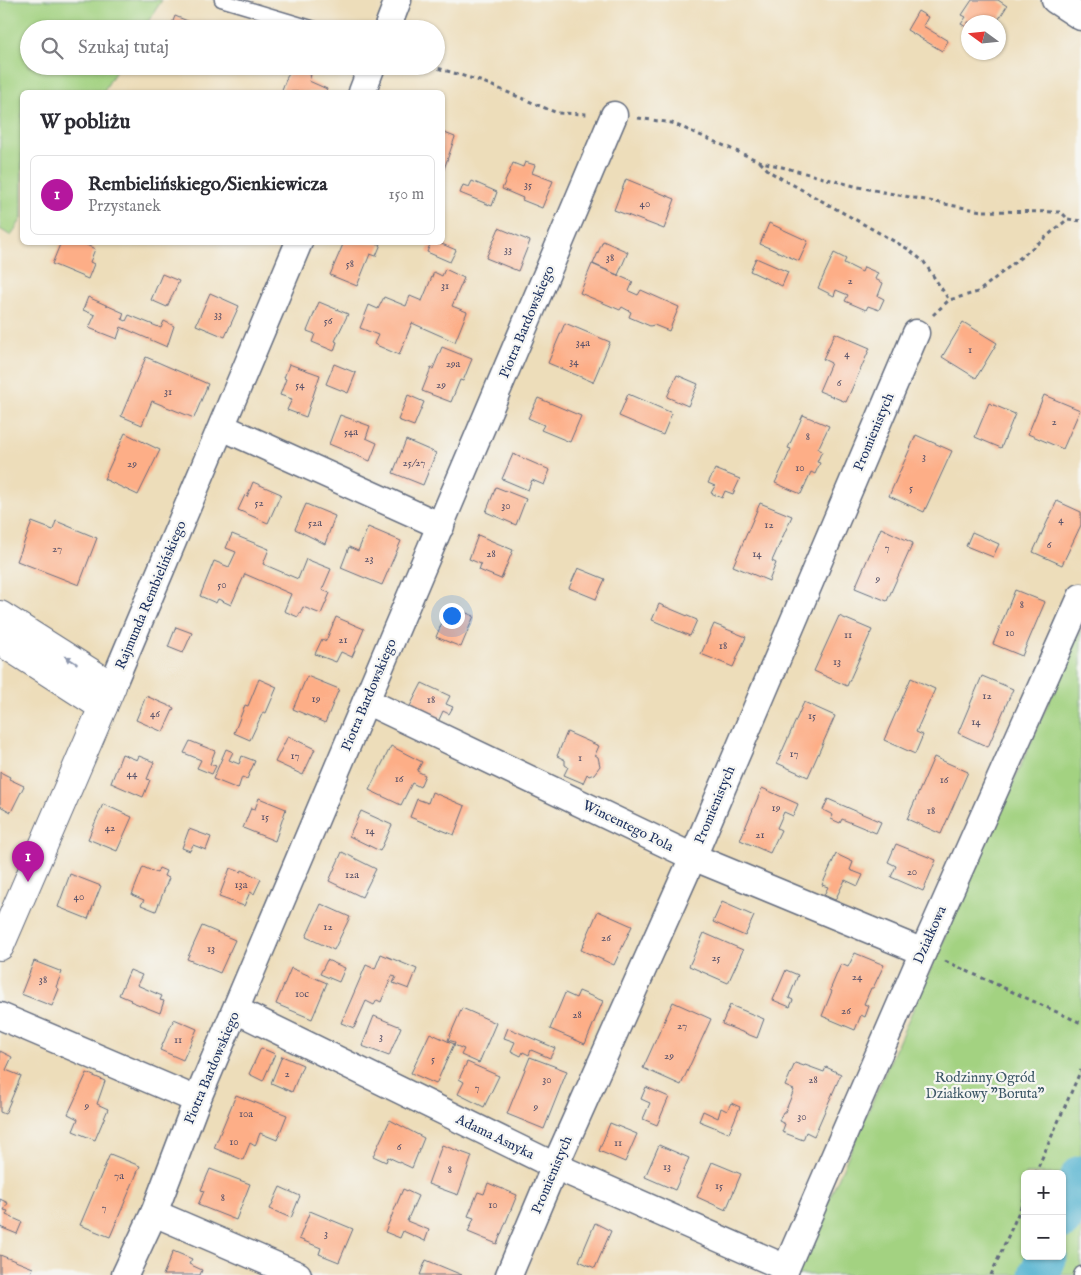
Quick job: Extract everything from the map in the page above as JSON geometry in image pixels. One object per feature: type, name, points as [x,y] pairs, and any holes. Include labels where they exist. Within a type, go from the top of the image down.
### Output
[{"type":"street","points":[[390,20],[398,0]]},
{"type":"street","points":[[1054,0],[1081,17]]},
{"type":"street","points":[[363,90],[369,75]]},
{"type":"street","name":"Piotra Bardowskiego","points":[[125,1275],[154,1213],[197,1100],[614,115]]},
{"type":"street","name":"Rajmunda Rembielińskiego","points":[[0,946],[108,696],[298,245]]},
{"type":"street","name":"Promienistych","points":[[509,1275],[555,1166],[693,857],[916,333]]},
{"type":"street","points":[[222,427],[441,526]]},
{"type":"street","name":"Działkowa","points":[[784,1271],[932,956],[1081,597]]},
{"type":"street","points":[[0,615],[108,696]]},
{"type":"street","points":[[0,641],[108,696]]},
{"type":"street","name":"Wincentego Pola","points":[[366,701],[693,857],[932,956]]},
{"type":"street","name":"Adama Asnyka","points":[[236,1010],[555,1166],[784,1271]]},
{"type":"street","points":[[0,1016],[197,1100]]},
{"type":"street","points":[[154,1213],[298,1275]]},
{"type":"lane","points":[[221,0],[288,20]]},
{"type":"path","points":[[445,70],[483,82],[557,113],[614,115],[672,123],[759,161],[858,187],[981,211],[1062,212],[1068,219],[1081,221]]},
{"type":"path","points":[[759,161],[770,172],[908,249],[924,262],[948,300],[978,292],[1068,219]]},
{"type":"path","points":[[932,956],[1081,1023]]},
{"type":"path","points":[[1037,1170],[1081,1070]]},
{"type":"path","points":[[991,1275],[1021,1207]]},
{"type":"green space","points":[[0,0],[162,0],[149,20],[20,20],[20,75],[113,75],[104,90],[20,90],[20,221],[11,236],[0,229]]},
{"type":"green space","name":"Rodzinny Ogród Działkowy \"Boruta\"","points":[[1081,629],[1081,1275],[796,1275]]},
{"type":"building","points":[[972,0],[998,0],[1007,6],[1001,15],[962,15]]},
{"type":"building","points":[[918,11],[928,17],[923,26],[948,41],[942,51],[907,30]]},
{"type":"building","points":[[175,16],[185,20],[173,20]]},
{"type":"building","points":[[288,75],[311,75],[309,81],[327,89],[327,90],[282,90]]},
{"type":"building","points":[[445,133],[455,137],[445,166]]},
{"type":"building","points":[[525,162],[535,165],[532,173],[553,181],[542,208],[502,189],[513,163],[523,167]]},
{"type":"building","points":[[626,179],[675,199],[664,229],[614,210]]},
{"type":"building","points":[[472,181],[497,192],[492,206],[460,193],[463,185],[469,187]]},
{"type":"building","points":[[769,223],[808,241],[799,261],[760,244]]},
{"type":"building","points":[[499,228],[530,241],[518,271],[486,258]]},
{"type":"building","points":[[603,241],[628,252],[618,275],[593,264]]},
{"type":"building","points":[[60,245],[86,245],[95,249],[90,262],[94,264],[88,279],[52,264]]},
{"type":"building","points":[[343,245],[381,245],[376,256],[370,254],[357,286],[330,275]]},
{"type":"building","points":[[430,245],[444,245],[456,250],[450,262],[427,252]]},
{"type":"building","points":[[834,253],[846,259],[844,263],[862,272],[864,267],[878,273],[875,279],[883,283],[878,296],[884,299],[879,310],[868,306],[866,310],[845,301],[848,295],[836,290],[834,296],[818,288]]},
{"type":"building","points":[[756,258],[788,272],[782,286],[750,271]]},
{"type":"building","points":[[592,264],[633,282],[629,291],[638,295],[641,290],[679,307],[669,331],[654,325],[650,326],[629,317],[631,312],[622,307],[620,310],[580,293]]},
{"type":"building","points":[[445,269],[464,278],[452,306],[467,312],[455,342],[412,323],[399,355],[374,344],[378,335],[360,328],[369,305],[378,309],[384,297],[406,306],[410,296],[422,301],[434,272],[442,276]]},
{"type":"building","points":[[162,274],[179,281],[167,307],[151,300]]},
{"type":"building","points":[[210,293],[239,306],[225,337],[196,325]]},
{"type":"building","points":[[88,297],[124,313],[122,319],[126,321],[129,315],[161,328],[164,321],[174,326],[167,347],[121,327],[117,339],[89,328],[95,315],[83,310]]},
{"type":"building","points":[[319,302],[348,314],[335,341],[337,342],[334,351],[312,342],[315,334],[307,331]]},
{"type":"building","points":[[963,322],[997,343],[976,378],[942,357]]},
{"type":"building","points":[[565,323],[610,342],[593,382],[548,363]]},
{"type":"building","points":[[835,333],[870,348],[846,402],[819,391],[831,363],[823,359]]},
{"type":"building","points":[[442,347],[472,359],[463,381],[460,380],[451,402],[422,391]]},
{"type":"building","points":[[146,357],[208,384],[194,418],[152,401],[142,425],[121,416]]},
{"type":"building","points":[[289,364],[320,375],[306,417],[287,410],[292,399],[280,395]]},
{"type":"building","points":[[334,364],[356,373],[348,393],[326,384]]},
{"type":"building","points":[[677,375],[698,384],[688,406],[667,397]]},
{"type":"building","points":[[628,394],[672,413],[663,435],[619,416]]},
{"type":"building","points":[[408,395],[424,402],[414,426],[398,420]]},
{"type":"building","points":[[1044,395],[1080,410],[1063,449],[1028,434]]},
{"type":"building","points":[[538,398],[581,416],[570,442],[541,430],[544,425],[528,418]]},
{"type":"building","points":[[989,403],[1015,414],[1001,448],[975,437]]},
{"type":"building","points":[[340,415],[370,426],[366,438],[377,443],[370,461],[329,444]]},
{"type":"building","points":[[803,415],[829,426],[818,449],[822,451],[817,462],[820,463],[815,474],[811,472],[801,494],[775,483],[791,449],[788,448]]},
{"type":"building","points":[[125,433],[160,450],[138,495],[104,479]]},
{"type":"building","points":[[916,435],[952,451],[924,512],[889,496]]},
{"type":"building","points":[[406,440],[436,453],[423,485],[393,473]]},
{"type":"building","points":[[513,454],[550,470],[544,485],[532,480],[528,490],[502,479]]},
{"type":"building","points":[[715,469],[740,479],[733,494],[725,491],[722,498],[711,493],[715,486],[708,483]]},
{"type":"building","points":[[253,482],[281,494],[268,523],[238,510],[245,495],[247,497]]},
{"type":"building","points":[[496,487],[526,499],[516,525],[486,512]]},
{"type":"building","points":[[1057,501],[1081,512],[1081,525],[1062,565],[1033,552]]},
{"type":"building","points":[[760,503],[792,516],[772,561],[776,563],[769,581],[733,566]]},
{"type":"building","points":[[306,504],[335,516],[325,544],[295,529]]},
{"type":"building","points":[[56,521],[97,538],[79,585],[17,561],[32,522],[53,530]]},
{"type":"building","points":[[368,527],[401,541],[382,585],[341,568],[349,547],[358,551]]},
{"type":"building","points":[[881,528],[913,543],[887,601],[855,588]]},
{"type":"building","points":[[972,532],[999,544],[993,557],[966,546]]},
{"type":"building","points":[[232,534],[269,549],[263,564],[298,579],[306,559],[331,569],[322,590],[330,593],[321,614],[303,607],[298,617],[284,611],[291,594],[245,574],[231,605],[218,599],[216,603],[200,596],[214,561],[229,567],[236,552],[226,548]]},
{"type":"building","points":[[478,535],[513,550],[501,579],[479,570],[481,564],[469,559]]},
{"type":"building","points":[[578,568],[605,579],[596,599],[569,588]]},
{"type":"building","points":[[1015,590],[1045,602],[1022,656],[993,644]]},
{"type":"building","points":[[659,604],[697,620],[690,636],[652,620]]},
{"type":"building","points":[[449,606],[474,616],[461,647],[436,637]]},
{"type":"building","points":[[839,616],[872,630],[847,686],[814,671]]},
{"type":"building","points":[[336,617],[364,629],[352,657],[341,652],[336,662],[315,654],[322,639],[326,641]]},
{"type":"building","points":[[714,624],[746,637],[733,667],[701,654]]},
{"type":"building","points":[[176,627],[192,633],[183,653],[168,647]]},
{"type":"building","points":[[307,676],[339,689],[325,723],[293,709]]},
{"type":"building","points":[[982,676],[1013,689],[988,747],[958,733]]},
{"type":"building","points":[[911,678],[935,689],[916,732],[923,735],[915,754],[884,740]]},
{"type":"building","points":[[259,679],[277,687],[266,713],[263,712],[250,740],[234,733],[245,705],[248,706]]},
{"type":"building","points":[[422,683],[450,696],[446,704],[453,707],[449,714],[443,711],[438,722],[409,708]]},
{"type":"building","points":[[146,696],[174,708],[163,732],[136,720]]},
{"type":"building","points":[[804,702],[835,716],[808,777],[777,763]]},
{"type":"building","points":[[567,732],[599,746],[595,755],[598,757],[600,766],[594,774],[589,776],[587,774],[583,783],[564,775],[568,767],[565,765],[565,760],[557,756]]},
{"type":"building","points":[[288,736],[315,749],[303,775],[275,762]]},
{"type":"building","points":[[190,741],[215,751],[210,764],[216,766],[212,774],[197,768],[201,760],[184,753]]},
{"type":"building","points":[[391,746],[422,762],[417,771],[425,775],[420,787],[412,783],[401,805],[369,790]]},
{"type":"building","points":[[226,749],[233,752],[229,760],[239,764],[242,756],[255,761],[247,779],[242,777],[238,789],[213,779]]},
{"type":"building","points":[[122,754],[137,760],[139,756],[154,762],[147,779],[150,780],[143,797],[111,783]]},
{"type":"building","points":[[934,757],[968,772],[941,834],[907,819]]},
{"type":"building","points":[[0,772],[10,777],[9,779],[24,786],[11,812],[0,806]]},
{"type":"building","points":[[762,788],[798,804],[793,816],[784,812],[777,828],[781,830],[770,853],[740,840]]},
{"type":"building","points":[[432,792],[465,806],[454,835],[410,817],[417,799],[428,803]]},
{"type":"building","points":[[259,798],[286,809],[275,841],[243,828],[251,808],[255,809]]},
{"type":"building","points":[[828,799],[881,822],[876,833],[842,819],[840,823],[831,819],[833,815],[823,810]]},
{"type":"building","points":[[103,804],[132,817],[117,851],[88,839]]},
{"type":"building","points":[[361,811],[392,825],[380,851],[349,836]]},
{"type":"building","points":[[189,829],[211,837],[206,850],[193,845],[190,851],[182,848]]},
{"type":"building","points":[[896,844],[936,860],[923,891],[891,877],[896,866],[888,862]]},
{"type":"building","points":[[342,852],[376,869],[362,897],[329,881]]},
{"type":"building","points":[[836,854],[853,862],[850,870],[863,875],[858,886],[845,880],[835,900],[824,895],[828,887],[822,885]]},
{"type":"building","points":[[143,867],[157,873],[159,868],[166,871],[164,876],[169,878],[156,911],[141,905],[144,900],[132,895]]},
{"type":"building","points":[[230,868],[241,872],[242,870],[261,879],[254,894],[250,892],[244,906],[219,897]]},
{"type":"building","points":[[70,874],[101,886],[88,919],[58,907]]},
{"type":"building","points":[[722,902],[754,916],[745,936],[713,922]]},
{"type":"building","points":[[321,904],[350,917],[334,950],[306,937]]},
{"type":"building","points":[[598,911],[632,926],[614,965],[581,950]]},
{"type":"building","points":[[202,926],[235,940],[220,973],[187,959]]},
{"type":"building","points":[[704,933],[743,950],[728,983],[689,966]]},
{"type":"building","points":[[855,953],[884,965],[864,1004],[869,1006],[865,1017],[861,1015],[855,1030],[822,1016],[841,964],[848,967]]},
{"type":"building","points":[[381,954],[417,969],[409,989],[393,983],[396,977],[392,976],[381,1002],[377,1000],[374,1005],[366,1001],[354,1028],[341,1023],[366,965],[375,969]]},
{"type":"building","points":[[327,960],[345,968],[339,982],[320,974]]},
{"type":"building","points":[[34,961],[62,972],[56,987],[59,989],[52,1006],[21,994]]},
{"type":"building","points":[[291,968],[327,983],[312,1019],[276,1004]]},
{"type":"building","points":[[130,970],[142,975],[137,985],[162,996],[160,1000],[164,1001],[160,1013],[119,995]]},
{"type":"building","points":[[786,970],[798,975],[789,998],[793,1000],[790,1007],[773,1000]]},
{"type":"building","points":[[579,991],[603,1001],[585,1044],[550,1029],[565,993],[576,998]]},
{"type":"building","points":[[673,1002],[711,1019],[681,1085],[643,1068]]},
{"type":"building","points":[[730,1005],[764,1019],[757,1038],[722,1024]]},
{"type":"building","points":[[462,1008],[496,1023],[479,1063],[461,1055],[464,1049],[454,1045],[455,1042],[448,1040]]},
{"type":"building","points":[[374,1016],[401,1027],[389,1056],[362,1046]]},
{"type":"building","points":[[174,1019],[197,1029],[183,1060],[160,1050]]},
{"type":"building","points":[[508,1028],[555,1048],[550,1058],[531,1050],[529,1055],[523,1052],[521,1056],[511,1051],[515,1042],[504,1038]]},
{"type":"building","points":[[430,1033],[454,1044],[436,1084],[411,1073]]},
{"type":"building","points":[[261,1048],[275,1054],[263,1081],[249,1074]]},
{"type":"building","points":[[0,1051],[12,1057],[6,1070],[21,1076],[5,1114],[0,1112]]},
{"type":"building","points":[[282,1056],[303,1065],[292,1092],[271,1083]]},
{"type":"building","points":[[530,1057],[567,1071],[544,1129],[507,1114]]},
{"type":"building","points":[[467,1062],[499,1076],[484,1107],[458,1094],[464,1082],[459,1079]]},
{"type":"building","points":[[795,1063],[824,1072],[826,1067],[841,1074],[814,1136],[806,1132],[803,1140],[782,1132],[785,1124],[779,1121],[794,1090],[785,1086]]},
{"type":"building","points":[[87,1073],[105,1081],[97,1104],[108,1109],[95,1140],[73,1131],[78,1119],[68,1114]]},
{"type":"building","points":[[646,1087],[669,1097],[657,1125],[643,1119],[650,1103],[641,1099]]},
{"type":"building","points":[[236,1095],[287,1115],[277,1140],[260,1133],[255,1146],[250,1143],[243,1160],[214,1148]]},
{"type":"building","points":[[731,1103],[740,1107],[729,1133],[699,1121],[703,1111],[718,1118],[721,1108],[727,1111]]},
{"type":"building","points":[[390,1120],[424,1138],[412,1168],[388,1157],[386,1162],[373,1156]]},
{"type":"building","points":[[610,1123],[637,1134],[625,1162],[599,1151]]},
{"type":"building","points":[[442,1145],[472,1156],[458,1195],[428,1184]]},
{"type":"building","points":[[659,1145],[689,1158],[675,1190],[645,1177]]},
{"type":"building","points":[[110,1154],[140,1166],[110,1237],[80,1225]]},
{"type":"building","points":[[712,1162],[741,1174],[726,1210],[697,1197]]},
{"type":"building","points":[[210,1169],[250,1184],[236,1220],[198,1205],[204,1191],[201,1190]]},
{"type":"building","points":[[488,1183],[517,1195],[497,1244],[468,1232],[474,1218],[468,1216],[478,1192],[484,1194]]},
{"type":"building","points":[[280,1187],[300,1196],[291,1218],[270,1209]]},
{"type":"building","points":[[403,1189],[418,1196],[407,1221],[429,1230],[425,1241],[403,1231],[400,1238],[385,1232]]},
{"type":"building","points":[[0,1199],[8,1203],[4,1210],[8,1211],[6,1215],[22,1222],[17,1234],[0,1227]]},
{"type":"building","points":[[310,1211],[353,1229],[339,1262],[319,1254],[321,1248],[299,1239]]},
{"type":"building","points":[[595,1223],[611,1231],[595,1268],[579,1261]]},
{"type":"building","points":[[173,1251],[192,1259],[189,1264],[202,1270],[200,1275],[163,1275]]},
{"type":"building","points":[[0,1255],[33,1268],[30,1275],[0,1275]]},
{"type":"building","points":[[426,1260],[462,1275],[420,1275]]},
{"type":"waterway","points":[[1064,1215],[1081,1176]]},
{"type":"waterway","points":[[1039,1275],[1045,1260]]},
{"type":"place","name":"Rembielińskiego/Sienkiewicza","points":[[28,882]]}]
